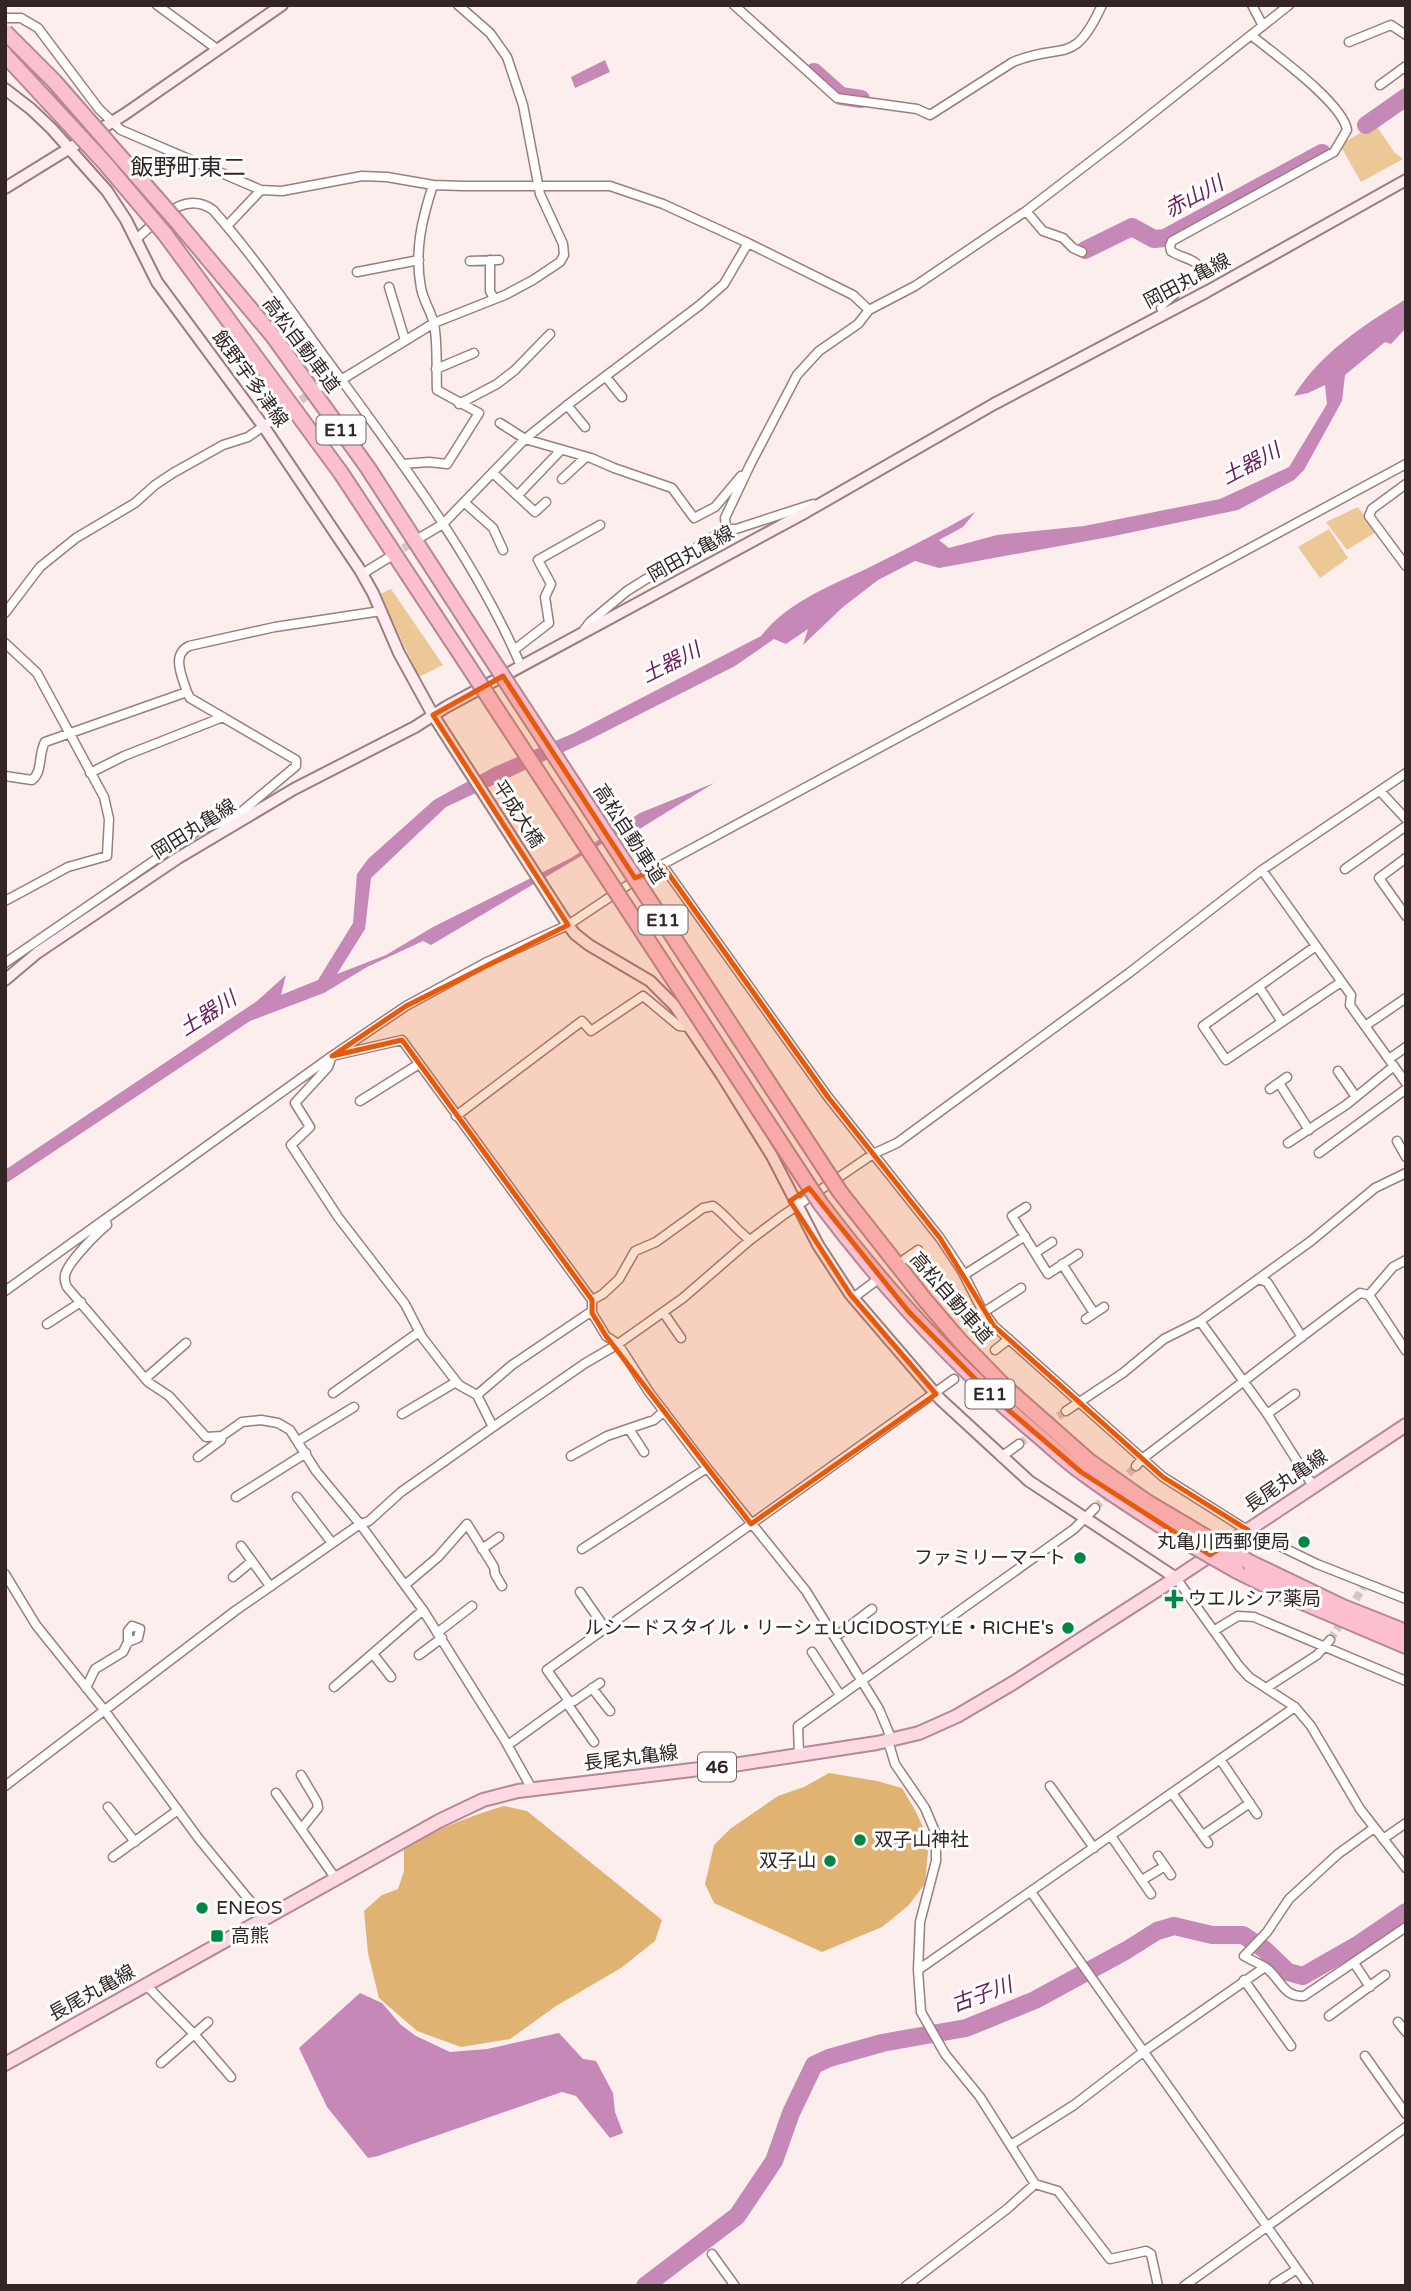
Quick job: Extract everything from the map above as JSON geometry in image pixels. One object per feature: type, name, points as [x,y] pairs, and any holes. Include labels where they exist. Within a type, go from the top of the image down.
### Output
[{"type":"highway","name":"高松自動車道","points":[[5,32],[54,81],[179,223],[273,336],[360,457],[841,1192],[961,1342],[1003,1385],[1089,1461],[1237,1571],[1406,1646]]},
{"type":"highway","name":"高松自動車道","points":[[5,55],[51,103],[165,234],[341,473],[820,1203],[890,1291],[992,1396],[1081,1472],[1140,1513],[1343,1607],[1406,1632]]},
{"type":"main road","points":[[5,188],[112,122],[282,5]]},
{"type":"main road","name":"飯野宇多津線","points":[[5,89],[31,108],[70,149],[107,191],[127,220],[157,282],[264,427],[362,574],[399,653],[433,715]]},
{"type":"main road","name":"岡田丸亀線","points":[[5,980],[37,953],[235,821],[415,727],[994,404],[1164,314],[1406,180]]},
{"type":"main road","name":"平成大橋","points":[[433,715],[575,934],[650,981],[675,1006],[772,1156],[818,1245],[853,1298],[936,1394],[1001,1457],[1029,1481],[1084,1520],[1176,1578]]},
{"type":"main road","name":"長尾丸亀線","points":[[5,2064],[439,1821],[483,1800],[532,1789],[888,1741],[919,1733],[957,1716],[1176,1578],[1406,1425]]},
{"type":"street","points":[[158,5],[218,48]]},
{"type":"street","points":[[317,388],[433,323],[533,280],[560,262],[564,255],[565,250],[540,194],[523,105],[507,57],[490,33],[458,5]]},
{"type":"street","points":[[734,5],[838,98],[917,109],[930,115],[1013,62],[1076,46],[1093,25],[1102,5]]},
{"type":"street","points":[[1252,5],[1263,26]]},
{"type":"street","points":[[726,529],[725,518],[797,375],[819,351],[858,324],[869,310],[915,286],[1026,211],[1289,5]]},
{"type":"street","points":[[5,18],[21,18],[38,28],[99,109],[112,122],[137,138],[261,190],[282,191],[362,176],[387,177],[433,185],[610,186],[663,204],[748,243],[853,295],[869,310]]},
{"type":"street","points":[[1349,42],[1391,26],[1406,35]]},
{"type":"street","points":[[1164,314],[1161,308],[1163,304],[1200,270],[1195,262],[1171,251],[1172,241],[1334,152],[1346,130],[1341,117],[1304,77],[1251,35]]},
{"type":"street","points":[[1380,85],[1406,66]]},
{"type":"street","points":[[401,464],[447,464],[479,413],[437,390],[433,323],[424,302],[418,247],[421,221],[433,185]]},
{"type":"street","points":[[227,226],[261,190]]},
{"type":"street","points":[[136,239],[176,207],[186,203],[204,203],[213,210],[272,284],[443,524],[505,628],[521,666]]},
{"type":"street","points":[[1026,211],[1043,231],[1063,238],[1073,248],[1082,252]]},
{"type":"street","points":[[421,537],[443,524],[525,439],[716,291],[748,243]]},
{"type":"street","points":[[357,272],[419,260]]},
{"type":"street","points":[[489,260],[490,291],[494,299]]},
{"type":"street","points":[[470,261],[499,260]]},
{"type":"street","points":[[389,287],[405,340]]},
{"type":"street","points":[[459,404],[497,384],[515,370],[550,334]]},
{"type":"street","points":[[436,369],[474,353]]},
{"type":"street","points":[[606,377],[622,397]]},
{"type":"street","points":[[568,405],[585,427]]},
{"type":"street","points":[[5,612],[40,567],[76,538],[135,503],[173,473],[223,445],[248,437],[285,411]]},
{"type":"street","points":[[500,423],[525,439],[586,457],[672,488],[694,518],[715,507],[750,465]]},
{"type":"street","points":[[518,495],[561,450]]},
{"type":"street","points":[[562,479],[586,457]]},
{"type":"street","points":[[5,1291],[332,1056],[406,1006],[1406,464]]},
{"type":"street","points":[[493,473],[535,512],[545,502]]},
{"type":"street","points":[[1406,484],[1372,509],[1369,516],[1406,566]]},
{"type":"street","points":[[582,633],[590,622],[627,591],[726,529],[736,529],[828,499]]},
{"type":"street","points":[[465,503],[493,528],[503,550]]},
{"type":"street","points":[[514,650],[549,623],[545,597],[551,584],[538,560],[600,525]]},
{"type":"street","points":[[362,574],[388,558]]},
{"type":"street","points":[[5,963],[197,831],[235,821],[296,766],[296,760],[191,698],[178,663],[183,649],[275,627],[381,611]]},
{"type":"street","points":[[5,643],[37,673],[104,797],[107,809],[107,856],[68,867],[5,901]]},
{"type":"street","points":[[5,776],[32,780],[36,778],[41,748],[45,742],[187,692]]},
{"type":"street","points":[[90,773],[124,756],[223,717]]},
{"type":"street","points":[[5,1786],[235,1611],[360,1524],[369,1521],[401,1492],[493,1427],[683,1298],[750,1240],[873,1154],[897,1143],[1129,973],[1262,870],[1406,773]]},
{"type":"street","points":[[1380,791],[1406,819]]},
{"type":"street","points":[[1345,869],[1406,826]]},
{"type":"street","points":[[1406,858],[1379,878],[1406,916]]},
{"type":"street","points":[[663,866],[828,1097],[940,1238],[995,1326],[1163,1477],[1248,1530],[1364,1585],[1406,1599]]},
{"type":"street","points":[[1262,870],[1351,995],[1350,1006],[1406,1083]]},
{"type":"street","points":[[1316,946],[1203,1026],[1226,1060],[1341,982]]},
{"type":"street","points":[[1259,986],[1282,1022]]},
{"type":"street","points":[[456,1115],[582,1021],[591,1031],[643,996],[679,1026],[690,1027]]},
{"type":"street","points":[[1365,1026],[1406,998]]},
{"type":"street","points":[[332,1056],[402,1040],[592,1300],[592,1311],[606,1336],[618,1344],[649,1392],[806,1591],[879,1709],[889,1733],[888,1741],[895,1765],[925,1808],[936,1834],[936,1861],[920,1922],[919,1997],[924,2020],[937,2042],[980,2097],[1035,2184],[1058,2192],[1110,2259],[1146,2251],[1152,2254],[1158,2286]]},
{"type":"street","points":[[1288,1143],[1356,1097],[1406,1047]]},
{"type":"street","points":[[332,1056],[328,1067],[295,1103],[310,1127],[291,1145],[338,1217],[405,1304],[419,1332],[456,1382],[477,1395],[493,1427]]},
{"type":"street","points":[[360,1101],[419,1063]]},
{"type":"street","points":[[1338,1072],[1356,1097]]},
{"type":"street","points":[[1270,1089],[1283,1080],[1309,1130]]},
{"type":"street","points":[[1319,1153],[1406,1089]]},
{"type":"street","points":[[1397,1141],[1406,1157]]},
{"type":"street","points":[[1066,1411],[1123,1373],[1164,1339],[1200,1321],[1311,1241],[1375,1188],[1406,1173]]},
{"type":"street","points":[[592,1300],[619,1279],[635,1251],[656,1242],[704,1208],[713,1206],[736,1231],[750,1240]]},
{"type":"street","points":[[1026,1207],[1012,1216],[1048,1273],[1078,1254]]},
{"type":"street","points":[[105,1219],[107,1225],[66,1272],[64,1279],[67,1287],[146,1378],[169,1396],[206,1437],[222,1436],[243,1422],[261,1420],[278,1423],[290,1430],[316,1471],[360,1524],[440,1635],[532,1789]]},
{"type":"street","points":[[964,1275],[1025,1236]]},
{"type":"street","points":[[1035,1253],[1052,1242]]},
{"type":"street","points":[[905,1259],[918,1250]]},
{"type":"street","points":[[1369,1295],[1393,1267],[1406,1260]]},
{"type":"street","points":[[1062,1264],[1094,1314]]},
{"type":"street","points":[[1258,1279],[1267,1282],[1302,1337]]},
{"type":"street","points":[[853,1298],[873,1283]]},
{"type":"street","points":[[984,1312],[1021,1288]]},
{"type":"street","points":[[1136,1466],[1360,1293],[1369,1295],[1406,1351]]},
{"type":"street","points":[[47,1324],[80,1302]]},
{"type":"street","points":[[1086,1319],[1104,1307]]},
{"type":"street","points":[[477,1395],[512,1365],[592,1311]]},
{"type":"street","points":[[663,1312],[681,1338]]},
{"type":"street","points":[[1200,1321],[1268,1414],[1313,1486]]},
{"type":"street","points":[[333,1393],[419,1332]]},
{"type":"street","points":[[995,1350],[1009,1339]]},
{"type":"street","points":[[146,1378],[186,1343]]},
{"type":"street","points":[[594,1742],[547,1670],[954,1380]]},
{"type":"street","points":[[402,1414],[456,1382]]},
{"type":"street","points":[[1268,1414],[1296,1394]]},
{"type":"street","points":[[298,1441],[354,1407]]},
{"type":"street","points":[[571,1456],[607,1437],[654,1420],[664,1411]]},
{"type":"street","points":[[629,1429],[643,1452]]},
{"type":"street","points":[[198,1457],[222,1440],[222,1436]]},
{"type":"street","points":[[1001,1457],[1019,1444]]},
{"type":"street","points":[[236,1497],[306,1453]]},
{"type":"street","points":[[582,1549],[707,1468]]},
{"type":"street","points":[[297,1497],[331,1544]]},
{"type":"street","points":[[799,1755],[798,1726],[1084,1520],[1095,1508]]},
{"type":"street","points":[[405,1585],[438,1557],[467,1524],[494,1567],[502,1586]]},
{"type":"street","points":[[482,1549],[499,1537]]},
{"type":"street","points":[[241,1546],[270,1586]]},
{"type":"street","points":[[233,1577],[252,1562]]},
{"type":"street","points":[[5,1574],[36,1625],[264,1918]]},
{"type":"street","points":[[1176,1578],[1239,1666],[1249,1677],[1295,1707],[1311,1727],[1360,1809],[1406,1868]]},
{"type":"street","points":[[580,1592],[605,1628]]},
{"type":"street","points":[[419,1655],[472,1606]]},
{"type":"street","points":[[835,1637],[873,1609]]},
{"type":"street","points":[[334,1687],[422,1610]]},
{"type":"street","points":[[1214,1630],[1238,1616],[1246,1616],[1327,1643],[1406,1681]]},
{"type":"street","points":[[86,1688],[95,1670],[123,1652],[128,1642]]},
{"type":"street","points":[[1266,1688],[1317,1655],[1327,1643]]},
{"type":"street","points":[[812,1652],[840,1695]]},
{"type":"street","points":[[373,1654],[391,1677]]},
{"type":"street","points":[[508,1745],[596,1685],[610,1711]]},
{"type":"street","points":[[918,1970],[1295,1707]]},
{"type":"street","points":[[1220,1759],[1257,1814]]},
{"type":"street","points":[[301,1775],[318,1808],[302,1828]]},
{"type":"street","points":[[1050,1786],[1094,1848]]},
{"type":"street","points":[[276,1793],[336,1879]]},
{"type":"street","points":[[1172,1793],[1205,1839],[1250,1803]]},
{"type":"street","points":[[108,1807],[135,1842]]},
{"type":"street","points":[[113,1857],[178,1810]]},
{"type":"street","points":[[1382,1839],[1406,1823]]},
{"type":"street","points":[[1374,1828],[1338,1854],[1289,1899],[1244,1956],[1273,1972],[1284,1990],[1296,1997],[1304,1996],[1406,1927]]},
{"type":"street","points":[[1111,1836],[1151,1894]]},
{"type":"street","points":[[1158,1856],[1171,1875]]},
{"type":"street","points":[[1142,1880],[1165,1866]]},
{"type":"street","points":[[1031,1892],[1308,2286]]},
{"type":"street","points":[[1354,1963],[1370,1987]]},
{"type":"street","points":[[1011,2144],[1074,2105],[1143,2052],[1265,1967]]},
{"type":"street","points":[[1328,2016],[1385,1975]]},
{"type":"street","points":[[1244,1980],[1291,2046]]},
{"type":"street","points":[[146,1985],[231,2077]]},
{"type":"street","points":[[161,2063],[208,2022]]},
{"type":"street","points":[[1398,2022],[1406,2032]]},
{"type":"street","points":[[1365,2056],[1406,2114]]},
{"type":"street","points":[[1184,2286],[1406,2127]]},
{"type":"street","points":[[906,2286],[1007,2209],[1035,2184]]},
{"type":"street","points":[[712,2254],[735,2286]]},
{"type":"street","points":[[1274,2284],[1297,2269]]},
{"type":"highlighted area","points":[[503,676],[635,878],[663,866],[828,1097],[940,1238],[994,1326],[1163,1477],[1248,1530],[1210,1555],[1081,1472],[992,1396],[908,1311],[809,1188],[790,1201],[850,1294],[936,1394],[751,1524],[606,1336],[592,1313],[592,1300],[402,1040],[332,1056],[406,1006],[568,925],[433,715]]},
{"type":"shaded area","points":[[605,60],[610,72],[575,88],[571,77]]},
{"type":"shaded area","points":[[1375,124],[1394,152],[1403,159],[1361,182],[1340,145]]},
{"type":"shaded area","points":[[1406,299],[1406,328],[1391,344],[1385,342],[1345,375],[1342,401],[1304,470],[1294,480],[1238,510],[939,568],[915,561],[878,580],[843,607],[803,645],[808,629],[786,644],[774,639],[735,666],[591,739],[446,807],[371,878],[365,929],[337,974],[386,955],[433,927],[571,858],[640,813],[714,783],[633,833],[620,833],[431,945],[423,941],[367,967],[324,993],[250,1021],[5,1184],[5,1170],[257,1001],[286,975],[281,995],[318,980],[353,923],[357,874],[368,859],[434,800],[494,767],[574,733],[761,636],[772,623],[813,594],[975,512],[963,527],[939,540],[949,548],[997,535],[1084,526],[1220,499],[1289,467],[1327,404],[1325,385],[1294,396],[1330,353],[1374,319]]},
{"type":"shaded area","points":[[1358,507],[1376,532],[1347,550],[1326,522]]},
{"type":"shaded area","points":[[1329,529],[1348,558],[1320,578],[1298,547]]},
{"type":"shaded area","points":[[391,589],[443,665],[419,677],[380,594]]},
{"type":"shaded area","points":[[829,1773],[902,1788],[929,1840],[925,1884],[908,1906],[882,1927],[822,1952],[714,1903],[705,1884],[714,1845],[730,1829],[778,1796],[804,1787]]},
{"type":"shaded area","points":[[504,1806],[527,1811],[662,1920],[655,1941],[621,1968],[556,2006],[510,2039],[461,2047],[417,2031],[379,1998],[368,1953],[364,1911],[382,1895],[398,1889],[404,1871],[404,1848],[452,1824]]},
{"type":"shaded area","points":[[360,1993],[382,2003],[401,2025],[416,2036],[450,2052],[487,2049],[559,2033],[583,2059],[596,2061],[613,2093],[615,2112],[623,2133],[610,2138],[576,2096],[562,2092],[368,2158],[327,2107],[299,2048]]},
{"type":"waterway","name":"赤山川","points":[[814,72],[841,96],[861,99]]},
{"type":"waterway","name":"赤山川","points":[[1366,125],[1406,97]]},
{"type":"waterway","name":"赤山川","points":[[1085,250],[1132,227],[1154,239],[1165,238],[1322,153]]},
{"type":"waterway","name":"古子川","points":[[645,2286],[737,2216],[774,2161],[791,2113],[814,2065],[882,2043],[966,2028],[1035,2000],[1157,1931],[1174,1926],[1212,1935],[1243,1935],[1264,1949],[1288,1972],[1303,1976],[1359,1944],[1406,1912]]},
{"type":"tunnel","points":[[291,407],[314,391]]},
{"type":"tunnel","points":[[393,555],[418,539]]},
{"type":"tunnel","points":[[1019,1444],[1066,1411]]},
{"type":"tunnel","points":[[1095,1508],[1136,1466]]},
{"type":"tunnel","points":[[1330,1640],[1363,1588]]},
{"type":"place","name":"丸亀川西郵便局","points":[[1304,1542]]},
{"type":"place","name":"ファミリーマート","points":[[1080,1558]]},
{"type":"place","name":"ウエルシア薬局","points":[[1174,1599]]},
{"type":"place","name":"ルシードスタイル・リーシェLUCIDOSTYLE・RICHE's","points":[[1068,1628]]},
{"type":"place","name":"双子山神社","points":[[860,1840]]},
{"type":"place","name":"双子山","points":[[830,1861]]},
{"type":"place","name":"ENEOS","points":[[202,1908]]},
{"type":"place","name":"高熊","points":[[217,1936]]},
{"type":"district","name":"飯野町東二","points":[[188,168]]},
{"type":"water label","name":"土器川","points":[[1251,464]]},
{"type":"water label","name":"土器川","points":[[671,663]]},
{"type":"water label","name":"土器川","points":[[208,1014]]}]
